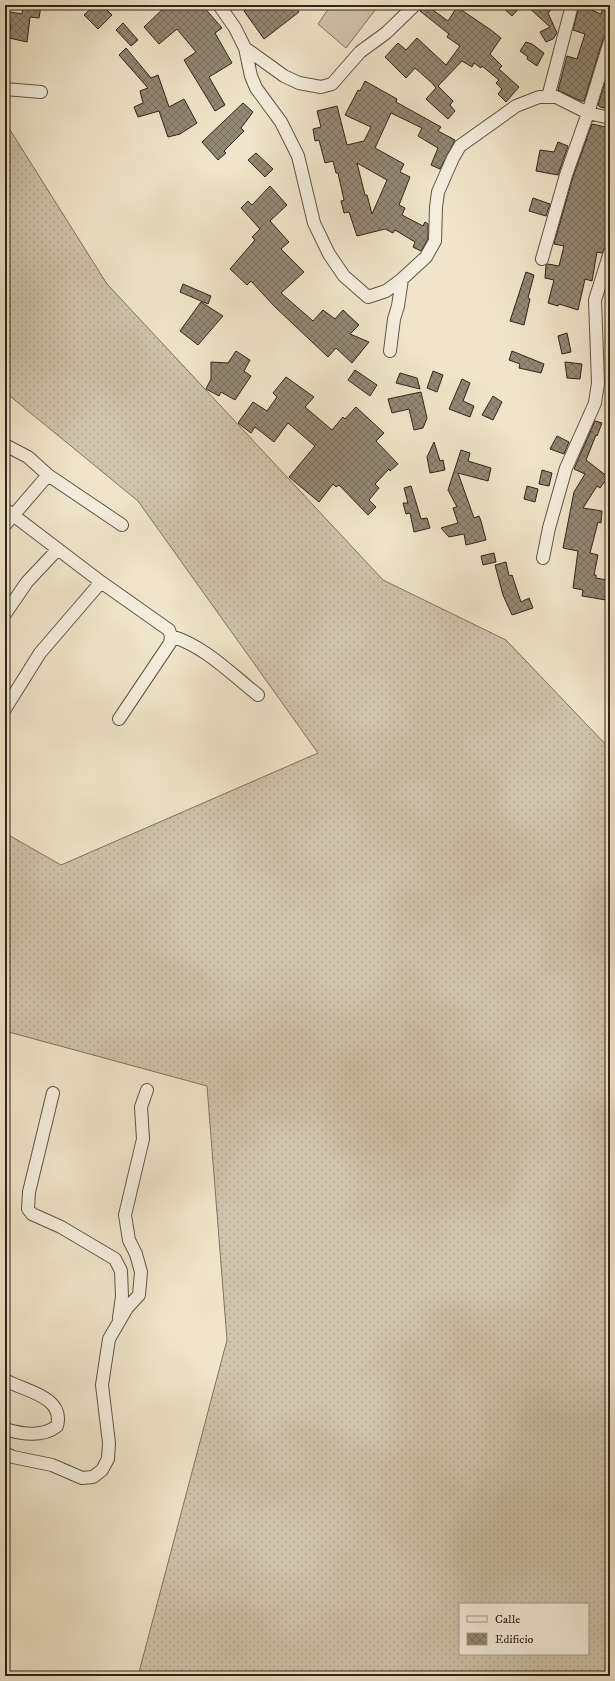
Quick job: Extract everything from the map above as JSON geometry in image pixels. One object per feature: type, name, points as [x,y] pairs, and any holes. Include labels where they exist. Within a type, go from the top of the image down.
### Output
[{"type":"street","points":[[219,5],[235,28],[245,48],[251,76],[256,88],[281,122],[298,156],[314,223],[329,254],[344,276],[368,297],[386,291],[402,279],[426,256],[435,241],[438,192],[460,146],[516,106],[540,97],[556,97],[588,113],[610,118]]},
{"type":"street","points":[[245,48],[284,76],[298,83],[321,87],[332,84],[360,52],[386,33],[415,5]]},
{"type":"street","points":[[548,97],[572,5]]},
{"type":"street","points":[[542,259],[566,175],[588,113],[610,41]]},
{"type":"street","points":[[5,89],[41,92]]},
{"type":"street","points":[[543,558],[549,528],[566,468],[595,403],[598,383],[595,300],[610,252]]},
{"type":"street","points":[[390,351],[394,319],[398,306],[402,279]]},
{"type":"street","points":[[5,445],[28,457],[48,475],[122,525]]},
{"type":"street","points":[[5,525],[9,512],[48,475]]},
{"type":"street","points":[[9,512],[101,582],[169,630],[171,636],[170,643],[119,719]]},
{"type":"street","points":[[5,614],[27,582],[58,549]]},
{"type":"street","points":[[5,709],[40,652],[101,582]]},
{"type":"street","points":[[171,636],[188,641],[205,652],[258,695]]},
{"type":"street","points":[[5,1452],[13,1457],[52,1465],[82,1478],[93,1477],[102,1470],[108,1459],[109,1443],[102,1385],[110,1339],[127,1308],[139,1295],[141,1272],[136,1254],[129,1240],[126,1214],[143,1139],[141,1106],[148,1090]]},
{"type":"street","points":[[53,1093],[29,1192],[28,1209],[32,1214],[61,1227],[115,1259],[120,1272],[122,1296],[118,1324]]},
{"type":"street","points":[[5,1380],[48,1400],[56,1409],[58,1420],[56,1426],[45,1433],[16,1433],[5,1429]]},
{"type":"shaded area","points":[[331,5],[379,5],[346,48],[318,24]]},
{"type":"shaded area","points":[[5,122],[107,284],[383,580],[506,640],[610,749],[610,1676],[138,1676],[227,1340],[207,1086],[5,1031],[5,833],[61,865],[318,753],[138,501],[5,392]]},
{"type":"building","points":[[23,5],[41,6],[39,18],[30,17],[27,42],[9,38],[11,24],[5,23],[5,11],[22,14]]},
{"type":"building","points":[[95,5],[102,5],[112,15],[98,29],[84,15]]},
{"type":"building","points":[[167,5],[202,5],[222,28],[215,33],[232,63],[209,77],[225,105],[215,111],[184,60],[196,52],[177,29],[159,44],[144,27]]},
{"type":"building","points":[[253,5],[294,5],[299,12],[264,39],[244,11]]},
{"type":"building","points":[[423,5],[426,5],[448,21],[457,7],[501,38],[490,54],[502,66],[499,69],[519,87],[506,102],[498,94],[502,89],[496,83],[499,80],[482,66],[481,68],[474,63],[472,67],[462,61],[438,86],[453,101],[450,105],[455,111],[448,119],[426,99],[436,88],[432,83],[415,68],[406,78],[385,57],[398,43],[406,50],[417,38],[446,65],[460,46],[447,37],[449,34],[420,11]]},
{"type":"building","points":[[500,5],[522,5],[512,16]]},
{"type":"building","points":[[526,5],[556,5],[548,13],[557,33],[553,39],[546,42],[540,32],[550,27]]},
{"type":"building","points":[[579,5],[601,14],[604,5],[610,5],[610,25],[607,34],[603,39],[584,101],[558,90],[567,56],[577,59],[585,34],[573,30]]},
{"type":"building","points":[[123,23],[138,40],[131,46],[116,30]]},
{"type":"building","points":[[526,42],[532,44],[544,53],[537,66],[527,59],[528,57],[520,51]]},
{"type":"building","points":[[126,48],[151,78],[158,75],[169,107],[184,99],[197,123],[180,134],[168,137],[159,111],[138,117],[134,107],[143,103],[140,91],[148,88],[119,55]]},
{"type":"building","points":[[610,67],[610,109],[600,107],[598,105]]},
{"type":"building","points":[[365,81],[397,99],[396,102],[441,127],[438,131],[455,140],[440,169],[431,165],[438,148],[418,136],[422,128],[391,113],[375,148],[404,164],[400,172],[410,177],[399,205],[405,208],[402,215],[423,226],[425,222],[428,224],[428,239],[421,251],[413,247],[415,242],[395,230],[393,233],[385,229],[357,236],[349,212],[344,213],[341,201],[344,200],[338,173],[336,173],[333,161],[325,163],[319,140],[315,141],[313,129],[321,127],[317,111],[337,106],[347,145],[364,141],[371,127],[345,115],[358,90],[360,91]],"holes":[[[357,163],[387,180],[372,214],[367,195],[365,195]]]},
{"type":"building","points":[[243,103],[253,112],[241,128],[244,131],[224,151],[226,153],[218,160],[202,142]]},
{"type":"building","points":[[592,124],[610,128],[610,245],[605,247],[602,253],[597,252],[592,281],[585,279],[578,310],[559,304],[558,306],[548,303],[554,280],[545,278],[546,265],[559,266],[564,246],[554,244],[573,177]]},
{"type":"building","points":[[558,142],[568,146],[558,175],[536,171],[540,150],[554,152]]},
{"type":"building","points":[[256,153],[273,169],[265,177],[248,160]]},
{"type":"building","points":[[270,186],[287,205],[270,221],[289,242],[281,249],[304,272],[281,293],[313,321],[323,310],[335,319],[343,310],[359,325],[350,334],[369,342],[352,363],[336,348],[328,357],[274,306],[251,281],[247,285],[230,269],[255,240],[252,237],[260,229],[241,208],[248,201],[252,205]]},
{"type":"building","points":[[533,198],[550,204],[546,216],[529,211]]},
{"type":"building","points":[[526,272],[534,275],[528,298],[530,299],[524,325],[510,321]]},
{"type":"building","points":[[183,284],[211,296],[208,304],[180,292]]},
{"type":"building","points":[[201,302],[223,316],[198,345],[180,331]]},
{"type":"building","points":[[567,333],[571,352],[562,354],[558,336]]},
{"type":"building","points":[[236,351],[250,360],[244,371],[251,376],[235,400],[221,392],[219,396],[206,389],[211,379],[211,362],[228,363]]},
{"type":"building","points":[[512,351],[544,364],[541,373],[519,368],[520,364],[509,360]]},
{"type":"building","points":[[565,362],[582,364],[580,379],[567,378]]},
{"type":"building","points":[[355,370],[377,385],[370,396],[348,380]]},
{"type":"building","points":[[433,371],[443,375],[437,392],[427,388]]},
{"type":"building","points":[[400,373],[417,378],[420,389],[396,383]]},
{"type":"building","points":[[286,377],[314,397],[305,407],[332,430],[343,417],[345,419],[356,407],[384,433],[376,441],[398,464],[390,471],[389,469],[375,484],[379,488],[369,500],[376,507],[368,515],[339,485],[336,487],[333,484],[319,502],[289,477],[315,446],[288,423],[274,442],[255,427],[251,433],[238,423],[253,402],[267,411],[277,397],[273,393]]},
{"type":"building","points":[[462,379],[470,383],[463,401],[474,406],[470,417],[449,409]]},
{"type":"building","points":[[421,392],[427,418],[423,428],[414,430],[409,409],[392,413],[388,399]]},
{"type":"building","points":[[493,396],[502,402],[493,420],[482,415]]},
{"type":"building","points":[[595,421],[602,423],[586,460],[608,477],[600,488],[597,486],[583,508],[602,511],[601,523],[598,522],[590,553],[598,555],[594,575],[596,575],[596,578],[607,580],[606,600],[582,596],[583,590],[573,588],[578,551],[563,548],[574,492],[585,474],[574,469]]},
{"type":"building","points":[[557,436],[569,442],[564,454],[550,449]]},
{"type":"building","points":[[434,442],[440,461],[443,460],[445,470],[430,473],[427,457]]},
{"type":"building","points":[[461,450],[470,453],[468,461],[491,468],[488,481],[458,473],[474,518],[479,516],[486,540],[466,545],[464,534],[449,537],[441,528],[458,523],[453,508],[457,507],[448,490]]},
{"type":"building","points":[[542,470],[552,473],[549,486],[539,484]]},
{"type":"building","points":[[411,486],[421,519],[427,518],[430,528],[414,532],[410,513],[406,514],[403,503],[408,503],[404,488]]},
{"type":"building","points":[[527,486],[538,489],[535,502],[524,499]]},
{"type":"building","points":[[494,553],[496,562],[483,565],[481,556]]},
{"type":"building","points":[[506,562],[509,576],[512,575],[521,602],[529,598],[533,608],[512,615],[503,595],[495,565]]}]
